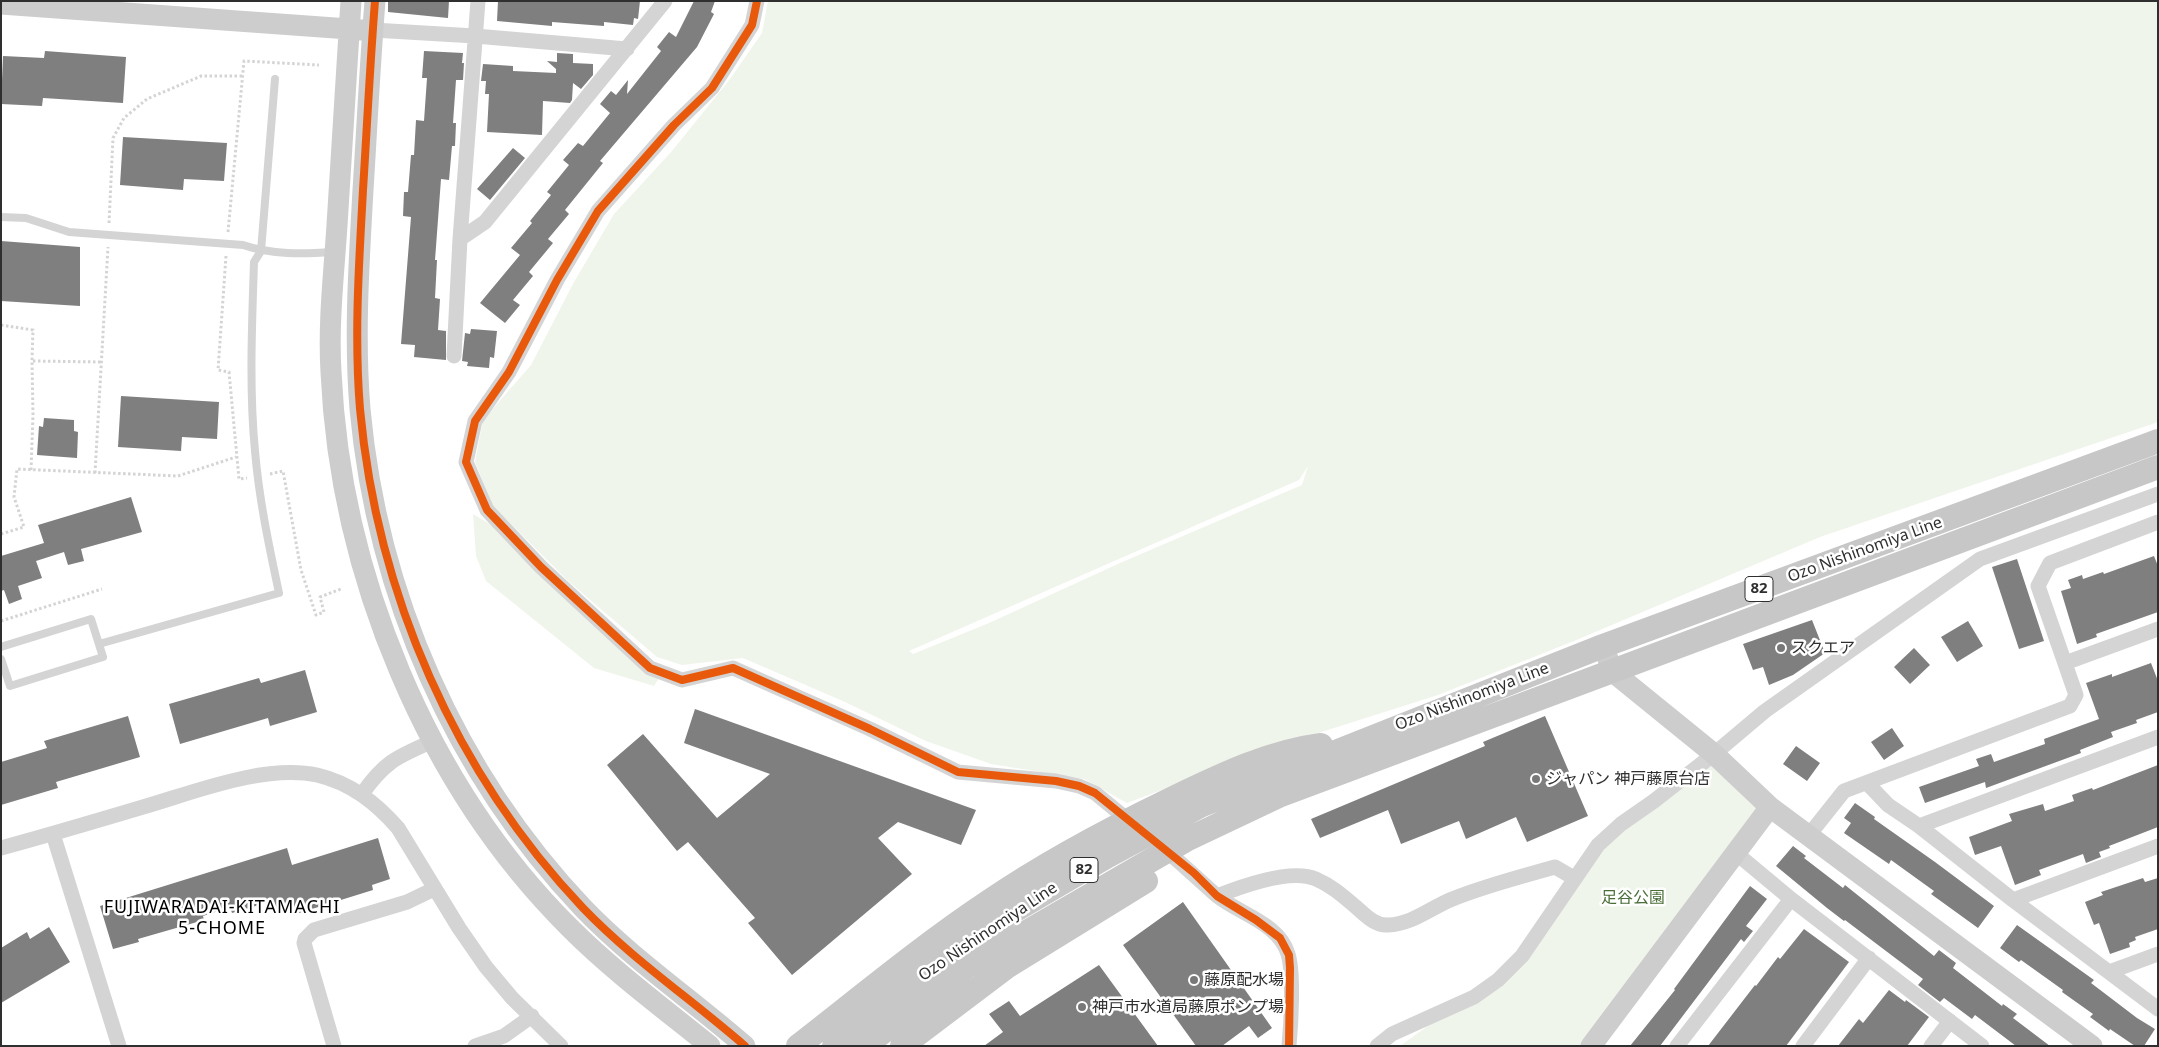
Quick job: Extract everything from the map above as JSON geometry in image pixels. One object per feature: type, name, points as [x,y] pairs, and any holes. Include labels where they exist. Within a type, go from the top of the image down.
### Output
[{"type":"main road","name":"Ozo Nishinomiya Line","points":[[834,1046],[936,964],[1009,914],[1108,856],[1202,805],[1603,646],[2158,441]]},
{"type":"main road","name":"Ozo Nishinomiya Line","points":[[865,1046],[968,966],[1186,840],[1281,795],[1378,757],[1613,672],[2158,467]]},
{"type":"main road","points":[[798,1046],[972,912],[1072,850],[1214,778],[1261,760],[1302,748],[1362,740]]},
{"type":"main road","points":[[902,1046],[1008,966],[1111,902],[1221,837],[1378,757]]},
{"type":"street","points":[[351,1],[335,252],[331,372],[337,443],[346,497],[363,571],[378,617],[410,695],[433,741],[487,828],[518,868],[570,928],[617,970],[710,1046]]},
{"type":"street","points":[[375,1],[356,322],[360,409],[373,498],[390,570],[413,639],[439,696],[475,766],[538,856],[584,908],[635,957],[745,1046]]},
{"type":"street","points":[[454,356],[460,239],[478,1]]},
{"type":"street","points":[[460,239],[484,222],[665,1]]},
{"type":"street","points":[[757,1],[752,25],[712,88],[674,125],[598,211],[557,280],[509,372],[475,421],[466,462],[487,510],[541,566],[650,668],[682,680],[733,668],[870,729],[958,772],[1056,781],[1079,786],[1095,793],[1194,873],[1217,896],[1272,930],[1285,946],[1289,955],[1290,968],[1289,1046]]},
{"type":"street","points":[[1,4],[349,30],[475,36],[627,49]]},
{"type":"street","points":[[1377,1046],[1392,1034],[1474,997],[1498,980],[1522,956],[1598,844],[1621,824],[1714,754],[1765,710],[1980,559],[2158,494]]},
{"type":"street","points":[[1809,835],[1844,791],[2070,706],[2076,695],[2038,586],[2050,563],[2158,522]]},
{"type":"street","points":[[2065,663],[2158,629]]},
{"type":"street","points":[[1603,646],[1613,672],[1714,754],[1770,807],[2092,1046]]},
{"type":"street","points":[[1919,826],[2158,737]]},
{"type":"street","points":[[362,794],[386,764],[433,741]]},
{"type":"street","points":[[1,848],[251,776],[297,773],[318,776],[362,794],[376,804],[398,828],[434,889],[486,967],[512,998],[561,1046]]},
{"type":"street","points":[[1868,783],[1888,805],[1919,826],[2013,900],[2158,1009]]},
{"type":"street","points":[[1591,1046],[1737,854],[1770,807]]},
{"type":"street","points":[[53,834],[119,1046]]},
{"type":"street","points":[[2013,900],[2158,846]]},
{"type":"street","points":[[1737,854],[1982,1046]]},
{"type":"street","points":[[1217,896],[1244,884],[1285,876],[1314,878],[1335,889],[1369,919],[1385,925],[1406,924],[1448,901],[1486,886],[1555,867],[1574,878]]},
{"type":"street","points":[[334,1046],[304,943],[305,939],[314,930],[407,902],[434,889]]},
{"type":"street","points":[[1677,1046],[1792,899]]},
{"type":"street","points":[[2109,972],[2158,954]]},
{"type":"street","points":[[1803,1046],[1869,958]]},
{"type":"street","points":[[475,1046],[504,1036],[532,1016]]},
{"type":"street","points":[[1931,1046],[1950,1021]]},
{"type":"lane","points":[[99,644],[279,594],[259,493],[254,450],[251,379],[254,262],[261,251],[275,79]]},
{"type":"lane","points":[[1,217],[26,218],[69,232],[244,245],[261,251],[307,254],[335,252]]},
{"type":"lane","points":[[1,647],[91,620],[103,658],[10,686],[3,670],[1,659]]},
{"type":"path","points":[[1,325],[33,330],[33,414],[30,470]]},
{"type":"path","points":[[32,361],[102,362]]},
{"type":"path","points":[[1,534],[24,527],[14,497],[17,469],[178,476],[236,457]]},
{"type":"path","points":[[1,621],[102,589]]},
{"type":"path","points":[[324,612],[320,597],[341,590]]},
{"type":"green space","points":[[768,1],[2158,1],[2158,422],[1820,537],[1574,641],[1438,695],[1290,742],[1127,803],[1084,779],[991,764],[926,741],[845,702],[743,658],[682,665],[657,657],[568,581],[493,506],[475,462],[483,420],[531,365],[574,282],[614,214],[672,151],[730,79],[762,33]],"holes":[[[1308,466],[1302,485],[1120,563],[989,623],[913,654],[909,651],[1299,480]]]},
{"type":"green space","points":[[473,514],[495,527],[661,675],[654,686],[594,668],[486,581],[476,556]]},
{"type":"green space","name":"足谷公園","points":[[1714,754],[1770,807],[1591,1046],[1400,1046],[1436,1020],[1502,982],[1593,859],[1628,822]]},
{"type":"building","points":[[388,1],[449,1],[448,18],[388,12]]},
{"type":"building","points":[[498,1],[640,1],[638,19],[634,18],[633,25],[604,22],[604,26],[552,22],[552,26],[497,21]]},
{"type":"building","points":[[694,1],[715,1],[711,12],[714,14],[697,47],[600,161],[603,163],[565,210],[569,214],[548,239],[553,243],[529,272],[533,276],[513,300],[520,305],[505,323],[480,303],[520,255],[511,248],[532,223],[530,221],[551,195],[547,192],[569,165],[563,160],[578,143],[583,146],[610,113],[600,104],[611,91],[616,95],[628,80],[627,94],[661,51],[657,47],[669,32],[676,37]]},
{"type":"building","points":[[45,51],[126,57],[123,103],[43,98],[42,106],[1,104],[3,56],[44,58]]},
{"type":"building","points":[[424,51],[463,53],[462,63],[464,63],[463,80],[456,80],[453,123],[456,123],[455,146],[452,146],[449,180],[441,179],[435,260],[437,260],[435,298],[440,299],[438,330],[446,331],[446,360],[414,357],[415,345],[401,344],[411,217],[403,216],[404,192],[408,192],[411,155],[414,155],[416,120],[424,121],[427,78],[422,78]]},
{"type":"building","points":[[557,53],[573,54],[573,63],[593,64],[593,75],[581,89],[573,83],[572,100],[570,103],[543,101],[542,135],[487,132],[489,94],[485,94],[486,81],[481,81],[483,64],[513,66],[513,71],[556,73],[556,69],[547,61],[557,62]]},
{"type":"building","points":[[123,137],[227,143],[224,181],[184,179],[183,190],[120,185]]},
{"type":"building","points":[[513,148],[525,158],[490,200],[477,189]]},
{"type":"building","points":[[1,241],[80,247],[80,306],[1,301]]},
{"type":"building","points":[[471,329],[497,331],[494,358],[490,357],[489,368],[467,366],[468,362],[462,361],[465,333],[470,334]]},
{"type":"building","points":[[121,396],[219,402],[217,439],[182,437],[181,451],[118,447]]},
{"type":"building","points":[[44,418],[74,420],[74,431],[78,432],[77,458],[37,455],[39,426],[43,427]]},
{"type":"building","points":[[131,497],[142,532],[81,549],[84,561],[68,565],[64,552],[36,561],[42,578],[18,586],[22,599],[9,604],[4,590],[1,591],[1,556],[44,543],[38,525]]},
{"type":"building","points":[[2154,556],[2158,566],[2158,612],[2096,634],[2097,637],[2077,644],[2061,591],[2071,588],[2068,580],[2082,575],[2083,579],[2103,572],[2104,574]]},
{"type":"building","points":[[2017,559],[2044,641],[2019,649],[1992,567]]},
{"type":"building","points":[[1812,620],[1825,653],[1793,675],[1769,685],[1763,667],[1753,670],[1743,644]]},
{"type":"building","points":[[1968,621],[1983,646],[1957,662],[1941,637]]},
{"type":"building","points":[[1914,648],[1930,665],[1910,684],[1894,667]]},
{"type":"building","points":[[2151,663],[2158,681],[2158,712],[2136,720],[2137,723],[2111,732],[2113,737],[2080,750],[2081,753],[1986,788],[1985,782],[1925,803],[1919,787],[1979,766],[1976,759],[1991,754],[1994,762],[2045,744],[2044,739],[2099,719],[2086,683],[2112,674],[2112,677]]},
{"type":"building","points":[[305,670],[317,712],[270,726],[268,718],[180,744],[169,704],[259,678],[261,683]]},
{"type":"building","points":[[695,709],[976,810],[961,845],[898,822],[878,838],[912,874],[792,975],[748,923],[755,918],[688,842],[677,851],[607,765],[643,734],[717,818],[770,774],[684,743]]},
{"type":"building","points":[[128,716],[140,757],[56,782],[58,788],[1,805],[1,762],[47,748],[44,741]]},
{"type":"building","points":[[1545,716],[1588,816],[1527,842],[1516,817],[1466,839],[1459,821],[1401,844],[1388,810],[1320,838],[1311,819],[1485,746],[1483,742]]},
{"type":"building","points":[[1892,728],[1904,746],[1884,760],[1871,742]]},
{"type":"building","points":[[1796,746],[1820,763],[1807,781],[1783,764]]},
{"type":"building","points":[[2158,765],[2158,827],[2109,846],[2110,848],[2099,852],[2101,857],[2086,863],[2083,854],[2039,870],[2041,875],[2015,885],[2001,846],[1975,855],[1969,837],[2012,821],[2009,814],[2043,804],[2045,811],[2074,801],[2072,795],[2092,788],[2093,790]]},
{"type":"building","points":[[1855,803],[1875,817],[1874,819],[1994,906],[1978,928],[1931,894],[1934,891],[1891,860],[1889,864],[1844,833],[1851,823],[1844,818]]},
{"type":"building","points":[[378,838],[390,879],[372,885],[373,890],[299,913],[298,907],[284,911],[282,907],[272,910],[269,902],[232,913],[230,907],[203,916],[204,920],[138,939],[139,942],[113,949],[100,906],[287,848],[292,865]]},
{"type":"building","points":[[1793,846],[1806,856],[1804,858],[1843,888],[1845,885],[1934,956],[1939,950],[1956,963],[1953,968],[2002,1006],[2003,1004],[2017,1014],[2013,1018],[2050,1046],[2016,1046],[1975,1015],[1972,1019],[1944,998],[1940,1002],[1918,985],[1923,979],[1827,908],[1776,866]]},
{"type":"building","points":[[2143,878],[2145,882],[2158,878],[2158,929],[2135,937],[2136,940],[2129,943],[2130,947],[2110,954],[2099,923],[2094,925],[2085,902],[2103,895],[2101,892]]},
{"type":"building","points":[[1750,886],[1767,899],[1746,926],[1753,931],[1744,942],[1741,939],[1660,1046],[1630,1046],[1675,990]]},
{"type":"building","name":"藤原配水場","points":[[1183,902],[1272,1028],[1258,1038],[1249,1026],[1222,1046],[1196,1046],[1123,945]]},
{"type":"building","points":[[2017,925],[2094,980],[2091,983],[2137,1018],[2155,1029],[2144,1046],[2135,1046],[2110,1029],[2109,1031],[2090,1017],[2093,1014],[2062,992],[2063,990],[2021,960],[2019,962],[2000,948]]},
{"type":"building","points":[[49,927],[70,962],[1,1003],[1,948],[27,932],[30,939]]},
{"type":"building","points":[[1804,929],[1849,962],[1786,1046],[1708,1046],[1755,985],[1778,957],[1780,959]]},
{"type":"building","name":"神戸市水道局藤原ポンプ場","points":[[1099,965],[1158,1046],[984,1046],[1003,1032],[989,1014],[1009,1001],[1020,1016]]},
{"type":"building","points":[[1889,990],[1929,1017],[1907,1046],[1838,1046],[1859,1019],[1863,1023]]},
{"type":"cycle path","points":[[375,1],[359,272],[358,382],[369,478],[384,546],[404,613],[430,677],[461,740],[497,799],[537,855],[602,927],[745,1046]]},
{"type":"cycle path","points":[[757,1],[752,25],[712,88],[674,125],[598,211],[557,280],[509,372],[475,421],[466,462],[487,510],[541,567],[650,668],[682,680],[733,668],[870,729],[958,772],[1056,781],[1079,786],[1095,793],[1194,873],[1217,896],[1256,920],[1280,938],[1289,955],[1289,1046]]},
{"type":"place","name":"スクエア","points":[[1781,648]]},
{"type":"place","name":"ジャパン 神戸藤原台店","points":[[1536,779]]},
{"type":"place","name":"藤原配水場","points":[[1194,980]]},
{"type":"place","name":"神戸市水道局藤原ポンプ場","points":[[1082,1007]]},
{"type":"district","name":"FUJIWARADAI-KITAMACHI 5-CHOME","points":[[222,918]]}]
